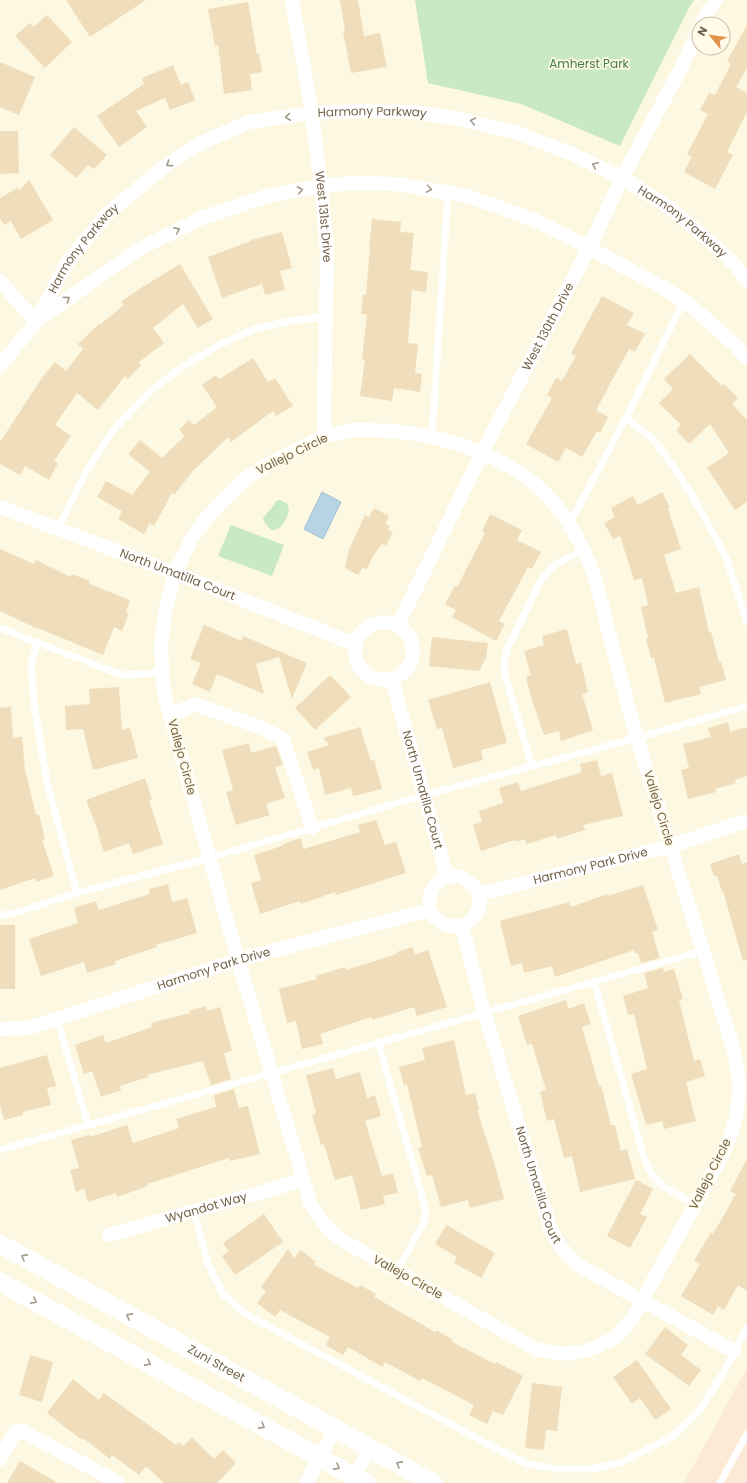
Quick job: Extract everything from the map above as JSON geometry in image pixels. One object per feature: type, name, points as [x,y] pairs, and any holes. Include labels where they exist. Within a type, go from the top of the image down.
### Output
[{"type":"main road","name":"Zuni Street","points":[[0,1244],[433,1483]]},
{"type":"main road","points":[[0,1282],[320,1457],[357,1481]]},
{"type":"street","name":"West 131st Drive","points":[[292,0],[312,113],[327,251],[324,414],[325,436]]},
{"type":"street","points":[[705,16],[716,0]]},
{"type":"street","name":"West 130th Drive","points":[[398,625],[482,453],[589,248],[622,178],[691,47]]},
{"type":"street","name":"Harmony Parkway","points":[[0,366],[36,322],[67,263],[102,220],[107,214],[165,166],[199,144],[248,122],[312,113],[362,110],[414,112],[467,120],[515,132],[572,154],[622,178],[670,208],[713,244],[734,264],[747,281]]},
{"type":"street","name":"Harmony Parkway","points":[[36,322],[139,249],[202,218],[267,196],[321,186],[351,183],[397,184],[467,196],[532,219],[662,287],[684,301],[712,324],[747,358]]},
{"type":"street","points":[[0,281],[36,322]]},
{"type":"street","name":"Vallejo Circle","points":[[353,430],[377,430],[408,432],[432,436],[457,443],[512,467],[536,485],[552,501],[584,551],[596,581],[637,738],[737,1063],[739,1090],[738,1102],[733,1128],[723,1154],[632,1319],[616,1336],[595,1348],[575,1354],[562,1354],[536,1349],[338,1238],[322,1223],[310,1202],[238,960],[170,716],[163,685],[161,648],[166,612],[175,573],[192,538],[209,515],[245,479],[270,463],[325,436],[353,430]]},
{"type":"street","name":"North Umatilla Court","points":[[0,507],[175,573],[355,644]]},
{"type":"street","points":[[385,621],[398,625],[407,632],[413,642],[414,654],[410,665],[403,674],[392,680],[377,680],[364,673],[356,659],[355,644],[361,632],[372,624],[385,621]]},
{"type":"street","name":"North Umatilla Court","points":[[392,680],[447,877]]},
{"type":"street","points":[[170,716],[195,704],[264,729],[284,739],[312,828]]},
{"type":"street","name":"Harmony Park Drive","points":[[480,894],[670,846],[747,821]]},
{"type":"street","points":[[458,876],[469,880],[477,888],[480,894],[478,910],[472,920],[462,926],[451,927],[440,923],[429,910],[431,892],[437,882],[447,877],[458,876]]},
{"type":"street","name":"Harmony Park Drive","points":[[0,1030],[27,1028],[238,960],[429,910]]},
{"type":"street","name":"North Umatilla Court","points":[[462,926],[484,1012],[551,1230],[559,1245],[578,1265],[734,1351]]},
{"type":"street","name":"Wyandot Way","points":[[109,1236],[304,1180]]},
{"type":"street","points":[[306,1483],[335,1429]]},
{"type":"street","points":[[0,1459],[15,1432],[22,1431],[119,1483]]},
{"type":"street","points":[[357,1481],[370,1448]]},
{"type":"lane","points":[[432,436],[448,193]]},
{"type":"lane","points":[[569,526],[626,418],[684,301]]},
{"type":"lane","points":[[58,529],[86,472],[114,429],[157,386],[184,365],[215,347],[255,329],[296,320],[326,317]]},
{"type":"lane","points":[[626,418],[654,440],[693,497],[727,560],[747,622]]},
{"type":"lane","points":[[532,766],[505,675],[504,665],[506,652],[546,574],[555,564],[584,551]]},
{"type":"lane","points":[[0,628],[121,675],[162,673]]},
{"type":"lane","points":[[38,643],[31,664],[34,703],[47,783],[77,894]]},
{"type":"lane","points":[[0,915],[11,914],[425,795],[637,738],[747,706]]},
{"type":"lane","points":[[0,1150],[703,951]]},
{"type":"lane","points":[[594,981],[644,1158],[652,1175],[663,1186],[695,1204]]},
{"type":"lane","points":[[57,1018],[88,1125]]},
{"type":"lane","points":[[378,1042],[426,1214],[423,1224],[397,1271]]},
{"type":"lane","points":[[194,1211],[208,1264],[223,1294],[244,1313],[494,1448],[527,1464],[558,1470],[591,1469],[620,1463],[673,1436],[699,1411],[722,1375],[747,1328]]},
{"type":"lane","points":[[720,1483],[747,1434]]},
{"type":"shaded area","points":[[747,1368],[747,1483],[684,1483]]},
{"type":"green space","name":"Amherst Park","points":[[415,0],[694,0],[620,146],[521,104],[428,83]]},
{"type":"green space","points":[[280,500],[288,506],[288,516],[279,528],[276,530],[271,530],[263,519],[276,501]]},
{"type":"green space","points":[[231,525],[284,545],[272,576],[218,556]]},
{"type":"water","points":[[322,492],[341,502],[323,539],[304,529]]},
{"type":"building","points":[[66,0],[146,0],[90,37]]},
{"type":"building","points":[[340,0],[358,0],[364,36],[380,33],[387,67],[351,73],[343,31],[345,31]]},
{"type":"building","points":[[248,2],[257,54],[259,54],[262,72],[250,74],[252,90],[224,94],[218,45],[215,46],[208,9]]},
{"type":"building","points":[[47,15],[72,42],[45,68],[15,36],[30,23],[34,27]]},
{"type":"building","points":[[747,25],[747,68],[736,87],[747,93],[747,112],[727,152],[733,155],[715,189],[684,172],[692,157],[687,154],[708,114],[700,110],[709,93],[715,95],[731,64],[727,61]]},
{"type":"building","points":[[0,62],[35,77],[19,115],[0,107]]},
{"type":"building","points":[[173,65],[181,85],[188,82],[195,100],[170,110],[165,98],[136,111],[147,127],[119,147],[97,116],[144,84],[142,78]]},
{"type":"building","points":[[74,127],[107,155],[94,169],[88,165],[76,178],[50,155]]},
{"type":"building","points":[[0,131],[18,131],[19,173],[0,174]]},
{"type":"building","points":[[29,180],[53,220],[21,239],[11,221],[4,225],[0,218],[0,198],[19,187],[19,191]]},
{"type":"building","points":[[372,219],[401,222],[400,232],[414,233],[410,270],[428,272],[426,292],[412,290],[408,343],[418,344],[415,373],[422,374],[420,392],[394,388],[392,401],[360,396],[365,360],[362,360],[367,314],[361,314],[363,295],[366,295]]},
{"type":"building","points":[[282,232],[292,268],[280,271],[285,290],[265,295],[262,284],[222,298],[208,257],[251,240]]},
{"type":"building","points":[[180,264],[213,319],[198,328],[183,304],[153,328],[164,343],[139,362],[141,365],[128,379],[125,376],[98,410],[77,393],[55,425],[71,436],[54,461],[58,463],[49,480],[25,466],[20,475],[0,464],[0,442],[42,378],[55,362],[66,371],[83,349],[78,344],[100,323],[101,324],[124,305],[121,302]]},
{"type":"building","points":[[602,296],[634,313],[627,325],[645,334],[635,352],[629,349],[596,410],[608,417],[600,433],[597,431],[582,457],[566,448],[558,462],[526,444],[552,398],[547,395],[556,378],[562,381],[576,356],[571,353]]},
{"type":"building","points":[[690,354],[722,386],[724,384],[738,398],[732,404],[747,420],[747,502],[735,510],[707,468],[729,453],[710,424],[689,444],[676,430],[681,425],[659,403],[673,389],[664,379]]},
{"type":"building","points":[[253,358],[268,382],[275,378],[293,406],[276,416],[273,411],[231,442],[228,437],[192,472],[174,495],[172,493],[154,526],[150,523],[144,534],[118,519],[122,511],[97,497],[106,481],[132,495],[150,472],[128,454],[140,440],[162,458],[185,436],[179,430],[189,420],[194,425],[217,407],[202,385],[216,375],[219,379]]},
{"type":"building","points":[[662,492],[670,507],[668,509],[681,549],[664,555],[676,593],[699,587],[709,632],[711,632],[719,662],[721,661],[726,680],[699,687],[701,694],[665,703],[654,658],[651,658],[646,639],[648,638],[641,607],[648,605],[642,578],[634,580],[620,536],[613,539],[604,523],[615,517],[611,508],[633,496],[638,505]]},
{"type":"building","points":[[374,508],[389,516],[385,524],[390,526],[388,530],[393,532],[386,546],[382,544],[373,556],[367,569],[362,568],[358,575],[345,568],[349,550],[365,515],[369,517]]},
{"type":"building","points":[[490,514],[522,530],[517,540],[541,552],[532,569],[528,567],[499,621],[505,624],[496,641],[452,617],[456,610],[445,604],[455,586],[457,587],[485,533],[482,532]]},
{"type":"building","points":[[0,549],[34,564],[36,560],[71,577],[72,574],[90,581],[89,584],[130,600],[126,612],[129,613],[122,631],[114,627],[103,655],[38,629],[0,611]]},
{"type":"building","points":[[204,625],[242,641],[243,636],[307,663],[292,699],[279,657],[256,664],[264,694],[217,674],[210,692],[192,684],[201,663],[190,659]]},
{"type":"building","points":[[567,629],[576,664],[581,663],[588,692],[582,694],[593,730],[561,741],[559,731],[544,735],[526,677],[531,675],[524,651],[544,645],[542,636]]},
{"type":"building","points":[[432,637],[488,643],[486,658],[479,671],[429,666]]},
{"type":"building","points":[[330,675],[351,697],[315,730],[295,708]]},
{"type":"building","points":[[490,682],[507,743],[481,750],[483,760],[453,768],[442,728],[437,729],[428,700]]},
{"type":"building","points":[[119,687],[122,730],[130,728],[138,758],[93,770],[83,729],[66,730],[65,706],[90,704],[89,689]]},
{"type":"building","points":[[11,707],[13,738],[22,737],[25,770],[36,815],[39,815],[45,839],[42,840],[54,876],[36,882],[35,878],[0,890],[0,708]]},
{"type":"building","points":[[728,722],[730,732],[747,727],[747,776],[735,780],[736,783],[715,789],[716,792],[688,799],[681,770],[689,768],[683,744],[711,737],[708,728]]},
{"type":"building","points":[[360,727],[371,761],[374,760],[382,789],[353,796],[351,788],[325,795],[319,768],[313,770],[307,752],[329,745],[323,738]]},
{"type":"building","points":[[249,743],[251,753],[276,746],[283,765],[275,767],[285,798],[266,804],[270,815],[236,825],[226,792],[233,790],[222,750]]},
{"type":"building","points":[[597,760],[601,776],[612,773],[623,816],[583,825],[585,830],[557,839],[556,835],[527,844],[525,839],[516,842],[515,840],[481,851],[473,825],[482,822],[479,811],[503,803],[499,788],[518,782],[521,791],[582,772],[580,764]]},
{"type":"building","points":[[145,778],[152,799],[149,800],[163,844],[133,854],[129,843],[104,852],[98,834],[99,833],[86,800]]},
{"type":"building","points":[[376,820],[385,845],[396,842],[406,873],[336,895],[335,892],[301,904],[300,901],[260,914],[251,883],[261,880],[254,855],[282,846],[300,838],[304,849],[360,832],[358,825]]},
{"type":"building","points":[[739,854],[742,864],[747,862],[747,960],[743,961],[723,891],[722,892],[717,876],[714,876],[710,864]]},
{"type":"building","points":[[168,884],[172,902],[187,898],[197,933],[156,945],[157,947],[115,961],[116,964],[87,973],[84,962],[41,976],[29,939],[78,923],[74,908],[96,901],[99,910],[150,894],[149,889]]},
{"type":"building","points":[[643,885],[658,930],[652,932],[660,958],[641,963],[638,953],[636,954],[634,950],[555,977],[552,966],[524,973],[522,963],[511,966],[500,921],[569,902],[571,907],[607,894],[608,896]]},
{"type":"building","points":[[0,925],[15,925],[15,989],[0,989]]},
{"type":"building","points":[[412,947],[415,955],[428,950],[447,1007],[417,1016],[414,1007],[372,1020],[371,1017],[320,1034],[323,1044],[302,1049],[296,1021],[287,1023],[279,989],[317,979],[316,976],[345,967],[346,970],[397,954],[397,952]]},
{"type":"building","points":[[663,968],[664,972],[674,969],[683,999],[679,1000],[694,1061],[700,1059],[705,1076],[686,1082],[696,1121],[664,1129],[662,1121],[646,1125],[631,1074],[647,1069],[634,1014],[628,1015],[623,996],[648,988],[644,973]]},
{"type":"building","points":[[566,1000],[568,1009],[584,1003],[591,1024],[582,1027],[599,1086],[601,1085],[611,1125],[615,1125],[621,1151],[627,1149],[635,1179],[580,1192],[572,1156],[564,1158],[554,1119],[547,1121],[540,1092],[546,1090],[532,1044],[527,1045],[518,1016]]},
{"type":"building","points":[[206,1006],[207,1011],[220,1007],[232,1051],[224,1053],[231,1079],[211,1085],[203,1061],[147,1075],[148,1077],[120,1086],[121,1090],[101,1097],[92,1071],[84,1074],[75,1045],[103,1035],[106,1043],[152,1027],[151,1023],[190,1013],[189,1011]]},
{"type":"building","points":[[454,1040],[466,1095],[475,1093],[479,1109],[477,1110],[504,1199],[470,1208],[468,1200],[441,1207],[432,1175],[427,1176],[418,1148],[422,1147],[407,1084],[404,1085],[399,1067],[425,1060],[422,1048]]},
{"type":"building","points":[[47,1055],[56,1086],[47,1088],[51,1105],[23,1112],[23,1115],[4,1120],[0,1105],[0,1068]]},
{"type":"building","points":[[333,1068],[336,1079],[360,1072],[367,1098],[375,1095],[381,1116],[365,1121],[382,1176],[393,1173],[398,1193],[383,1196],[385,1204],[361,1210],[352,1175],[335,1180],[324,1144],[321,1145],[312,1115],[316,1113],[306,1075]]},
{"type":"building","points":[[234,1089],[239,1108],[248,1106],[260,1154],[230,1161],[229,1158],[147,1184],[148,1186],[117,1197],[116,1193],[88,1202],[84,1189],[76,1192],[70,1170],[79,1168],[71,1140],[89,1135],[90,1137],[127,1125],[133,1143],[179,1128],[176,1119],[216,1107],[214,1095]]},
{"type":"building","points":[[747,1159],[747,1291],[738,1285],[724,1310],[718,1306],[713,1315],[681,1296],[700,1264],[694,1261],[711,1232],[713,1234],[736,1194],[730,1191]]},
{"type":"building","points":[[636,1180],[653,1189],[640,1214],[647,1217],[630,1248],[607,1236]]},
{"type":"building","points":[[264,1214],[283,1242],[235,1275],[222,1256],[229,1251],[223,1243]]},
{"type":"building","points":[[446,1225],[495,1253],[481,1278],[454,1263],[457,1257],[435,1244]]},
{"type":"building","points":[[288,1249],[294,1258],[301,1250],[316,1262],[314,1265],[358,1288],[360,1285],[376,1294],[374,1297],[435,1332],[436,1330],[453,1340],[452,1342],[495,1364],[496,1362],[523,1376],[503,1415],[493,1411],[487,1424],[469,1415],[474,1405],[422,1378],[420,1381],[385,1362],[382,1367],[348,1347],[343,1355],[326,1345],[330,1337],[280,1310],[275,1317],[257,1303],[266,1291],[261,1287]]},
{"type":"building","points":[[665,1327],[688,1345],[681,1355],[701,1370],[689,1386],[645,1354]]},
{"type":"building","points":[[30,1355],[53,1362],[42,1402],[19,1395]]},
{"type":"building","points":[[637,1360],[671,1409],[655,1420],[640,1398],[632,1404],[613,1377]]},
{"type":"building","points":[[73,1379],[99,1400],[104,1393],[176,1445],[179,1442],[183,1446],[192,1437],[214,1459],[223,1450],[236,1463],[217,1483],[164,1483],[146,1466],[139,1475],[112,1455],[110,1459],[47,1413]]},
{"type":"building","points":[[532,1383],[562,1387],[557,1431],[546,1430],[544,1450],[525,1448]]},
{"type":"building","points":[[20,1461],[58,1483],[7,1483]]}]
